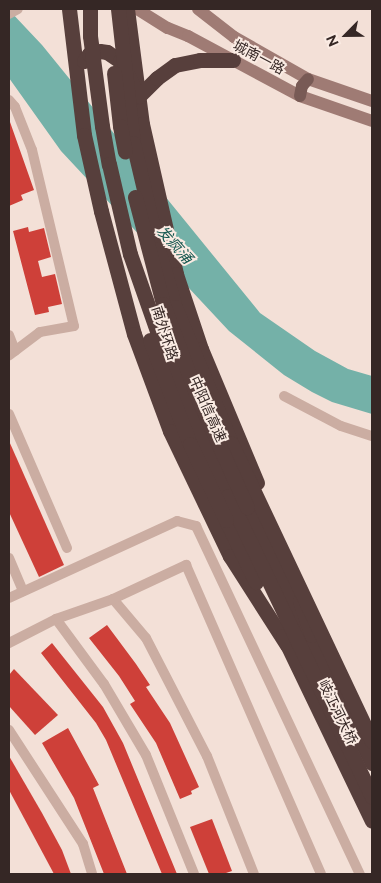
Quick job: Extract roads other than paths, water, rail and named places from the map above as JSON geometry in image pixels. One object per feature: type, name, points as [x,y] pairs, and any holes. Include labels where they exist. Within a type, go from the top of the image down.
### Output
[{"type":"highway","points":[[69,9],[84,135],[134,334],[170,431],[230,556],[287,645]]},
{"type":"highway","name":"南外环路","points":[[83,9],[88,83],[116,226],[161,372],[190,444],[287,645]]},
{"type":"highway","name":"中阳信高速","points":[[90,9],[90,36],[102,126],[110,164],[130,254],[163,348],[228,496],[372,797]]},
{"type":"highway","name":"南外环路","points":[[108,9],[120,126],[145,240],[163,304],[197,396],[247,507],[312,635]]},
{"type":"highway","name":"中阳信高速","points":[[118,9],[133,143],[158,249],[175,307],[231,443],[372,742]]},
{"type":"highway","points":[[127,9],[142,124],[176,274],[201,349],[269,512],[312,635]]},
{"type":"highway","points":[[76,76],[80,66],[89,54],[100,51],[107,52],[120,61],[139,96]]},
{"type":"highway","points":[[139,96],[157,78],[175,66],[200,60],[234,60]]},
{"type":"highway","name":"岐江河大桥","points":[[312,635],[372,763]]},
{"type":"highway","name":"岐江河大桥","points":[[287,645],[372,821]]},
{"type":"main road","name":"城南一路","points":[[137,9],[168,28],[234,60],[300,96],[372,121]]},
{"type":"main road","name":"城南一路","points":[[198,9],[234,37],[308,79],[372,101]]},
{"type":"main road","points":[[300,96],[302,86],[308,79]]},
{"type":"street","points":[[9,100],[14,107],[32,150],[74,326],[40,332],[12,353],[9,335]]},
{"type":"street","points":[[284,396],[341,426],[372,436]]},
{"type":"street","points":[[9,414],[68,548]]},
{"type":"street","points":[[9,598],[177,521],[196,526],[360,874]]},
{"type":"street","points":[[9,558],[23,591]]},
{"type":"street","points":[[9,643],[56,619],[113,599],[186,565],[321,874]]},
{"type":"street","points":[[113,599],[146,638],[207,756],[254,874]]},
{"type":"street","points":[[56,619],[104,684],[146,754],[194,874]]},
{"type":"street","points":[[9,730],[83,844],[92,874]]},
{"type":"water","name":"发疯涌","points":[[9,10],[42,45],[260,313],[315,351],[348,369],[372,376],[372,414],[332,402],[312,392],[284,375],[229,331],[61,151],[9,78]]}]
